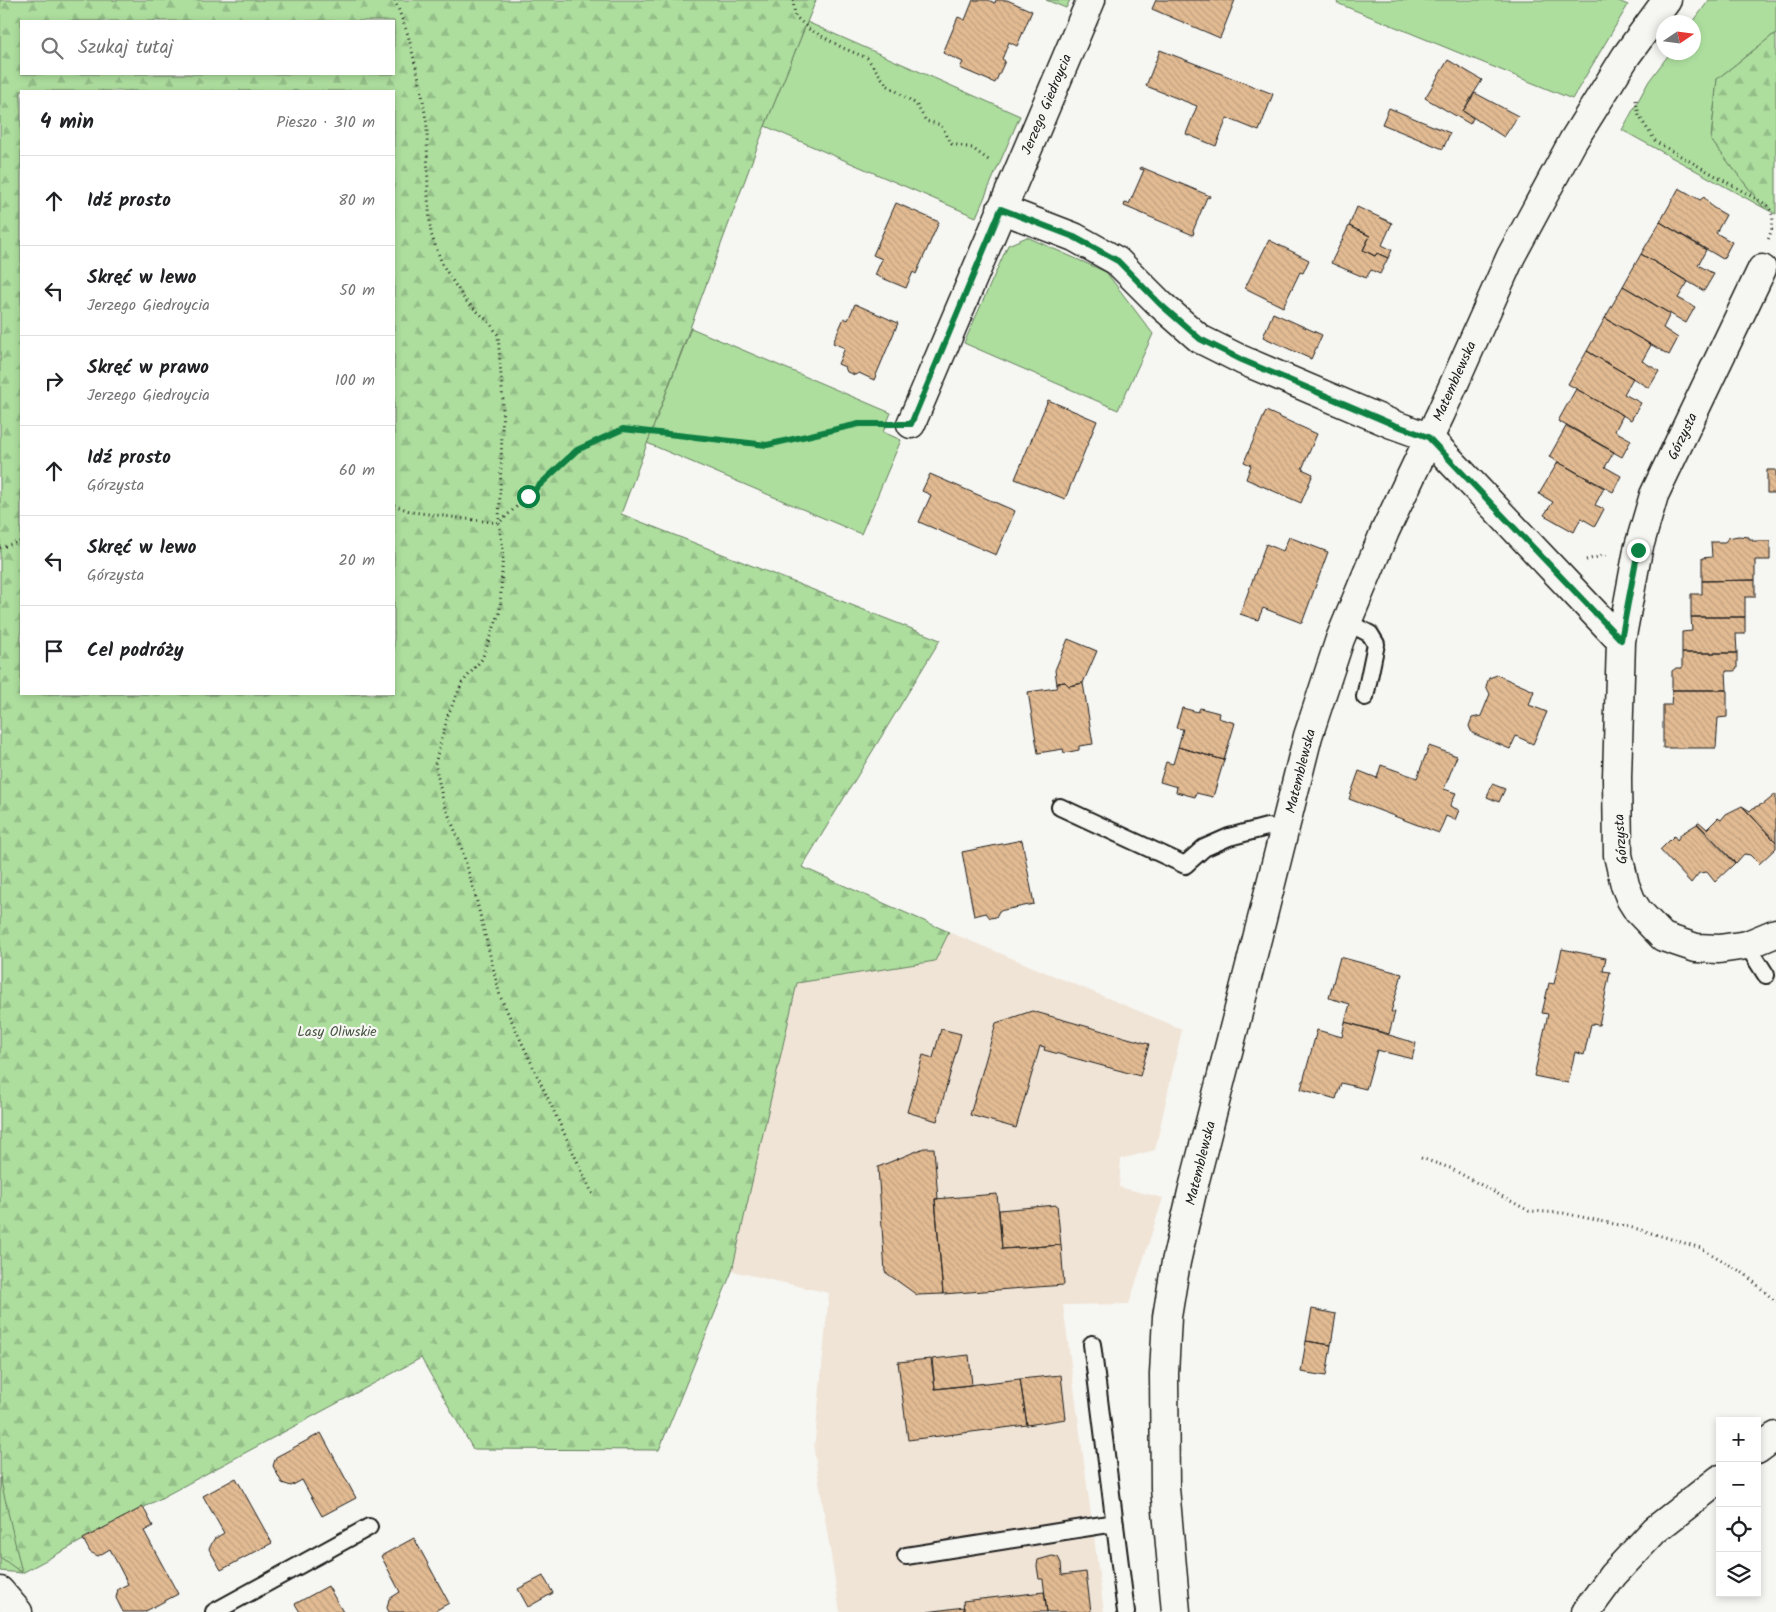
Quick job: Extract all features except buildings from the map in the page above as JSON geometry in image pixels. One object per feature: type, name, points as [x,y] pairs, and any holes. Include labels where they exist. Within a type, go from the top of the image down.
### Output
[{"type":"street","name":"Jerzego Giedroycia","points":[[911,424],[1090,0]]},
{"type":"street","name":"Matemblewska","points":[[1176,1612],[1165,1488],[1164,1392],[1167,1317],[1176,1262],[1192,1192],[1308,736],[1340,639],[1385,531],[1441,413],[1511,256],[1573,140],[1626,56],[1667,0]]},
{"type":"street","points":[[1001,209],[1074,237],[1118,261],[1160,304],[1200,339],[1242,360],[1392,424],[1428,437],[1621,640]]},
{"type":"street","name":"Górzysta","points":[[1762,269],[1654,495],[1638,550],[1621,640],[1617,778],[1618,855],[1625,885],[1638,911],[1663,937],[1696,948],[1719,949],[1747,945],[1776,933]]},
{"type":"street","points":[[1761,1447],[1776,1436]]},
{"type":"street","points":[[1586,1612],[1613,1575],[1655,1530],[1716,1481]]},
{"type":"street","points":[[0,1591],[18,1612]]},
{"type":"lane","points":[[1348,622],[1370,634],[1376,644],[1365,697]]},
{"type":"lane","points":[[1060,808],[1185,865],[1204,848],[1229,837],[1267,827],[1285,830]]},
{"type":"lane","points":[[1747,945],[1766,975]]},
{"type":"lane","points":[[1092,1344],[1126,1612]]},
{"type":"lane","points":[[906,1556],[1115,1523]]},
{"type":"lane","points":[[214,1612],[369,1527]]},
{"type":"path","points":[[395,0],[408,35],[423,95],[427,127],[428,198],[431,234],[442,266],[465,300],[490,323],[498,335],[502,402],[499,523],[503,549],[500,611],[482,659],[462,683],[448,715],[435,764],[443,801],[460,842],[475,894],[500,996],[594,1197]]},
{"type":"path","points":[[793,0],[795,16],[809,29],[843,48],[867,58],[887,85],[916,104],[926,121],[941,125],[952,144],[972,148],[1001,170],[1012,182]]},
{"type":"path","points":[[1635,94],[1639,116],[1656,142],[1767,205],[1772,211],[1774,224],[1766,247],[1762,269]]},
{"type":"path","points":[[499,523],[577,450],[623,429],[767,445],[859,424],[911,424]]},
{"type":"path","points":[[395,505],[412,512],[499,523]]},
{"type":"path","points":[[0,548],[20,541]]},
{"type":"path","points":[[1422,1158],[1450,1168],[1529,1211],[1563,1213],[1638,1229],[1701,1248],[1745,1274],[1776,1302]]},
{"type":"shaded area","points":[[949,932],[1182,1029],[1155,1150],[1121,1159],[1119,1187],[1163,1198],[1129,1304],[1063,1305],[1104,1612],[840,1612],[814,1450],[829,1293],[732,1271],[797,983],[935,961]]},
{"type":"green space","name":"Lasy Oliwskie","points":[[0,0],[816,0],[765,126],[621,514],[940,640],[802,867],[949,932],[935,961],[797,983],[732,1271],[659,1450],[473,1449],[421,1358],[22,1573],[0,1571]]},
{"type":"green space","points":[[1046,0],[1070,0],[1066,8]]},
{"type":"green space","points":[[1338,0],[1616,0],[1628,5],[1572,99],[1337,3]]},
{"type":"green space","points":[[1709,0],[1776,0],[1776,35],[1773,35],[1717,79],[1711,140],[1764,208],[1622,130],[1649,81],[1665,60],[1701,60],[1701,15],[1698,15]]},
{"type":"green space","points":[[807,22],[1020,116],[976,217],[765,126]]},
{"type":"green space","points":[[1773,35],[1776,35],[1776,214],[1764,208],[1711,140],[1717,79]]},
{"type":"green space","points":[[1027,237],[1106,272],[1153,334],[1118,410],[964,343],[1008,245]]},
{"type":"green space","points":[[691,328],[891,413],[883,432],[901,440],[861,534],[647,443]]},
{"type":"green space","points":[[0,1477],[22,1573],[0,1557]]},
{"type":"route","points":[[528,496],[577,450],[623,429],[767,445],[859,424],[911,424],[1001,209],[1074,237],[1118,261],[1160,304],[1200,339],[1242,360],[1392,424],[1428,437],[1621,640],[1638,550]]}]
